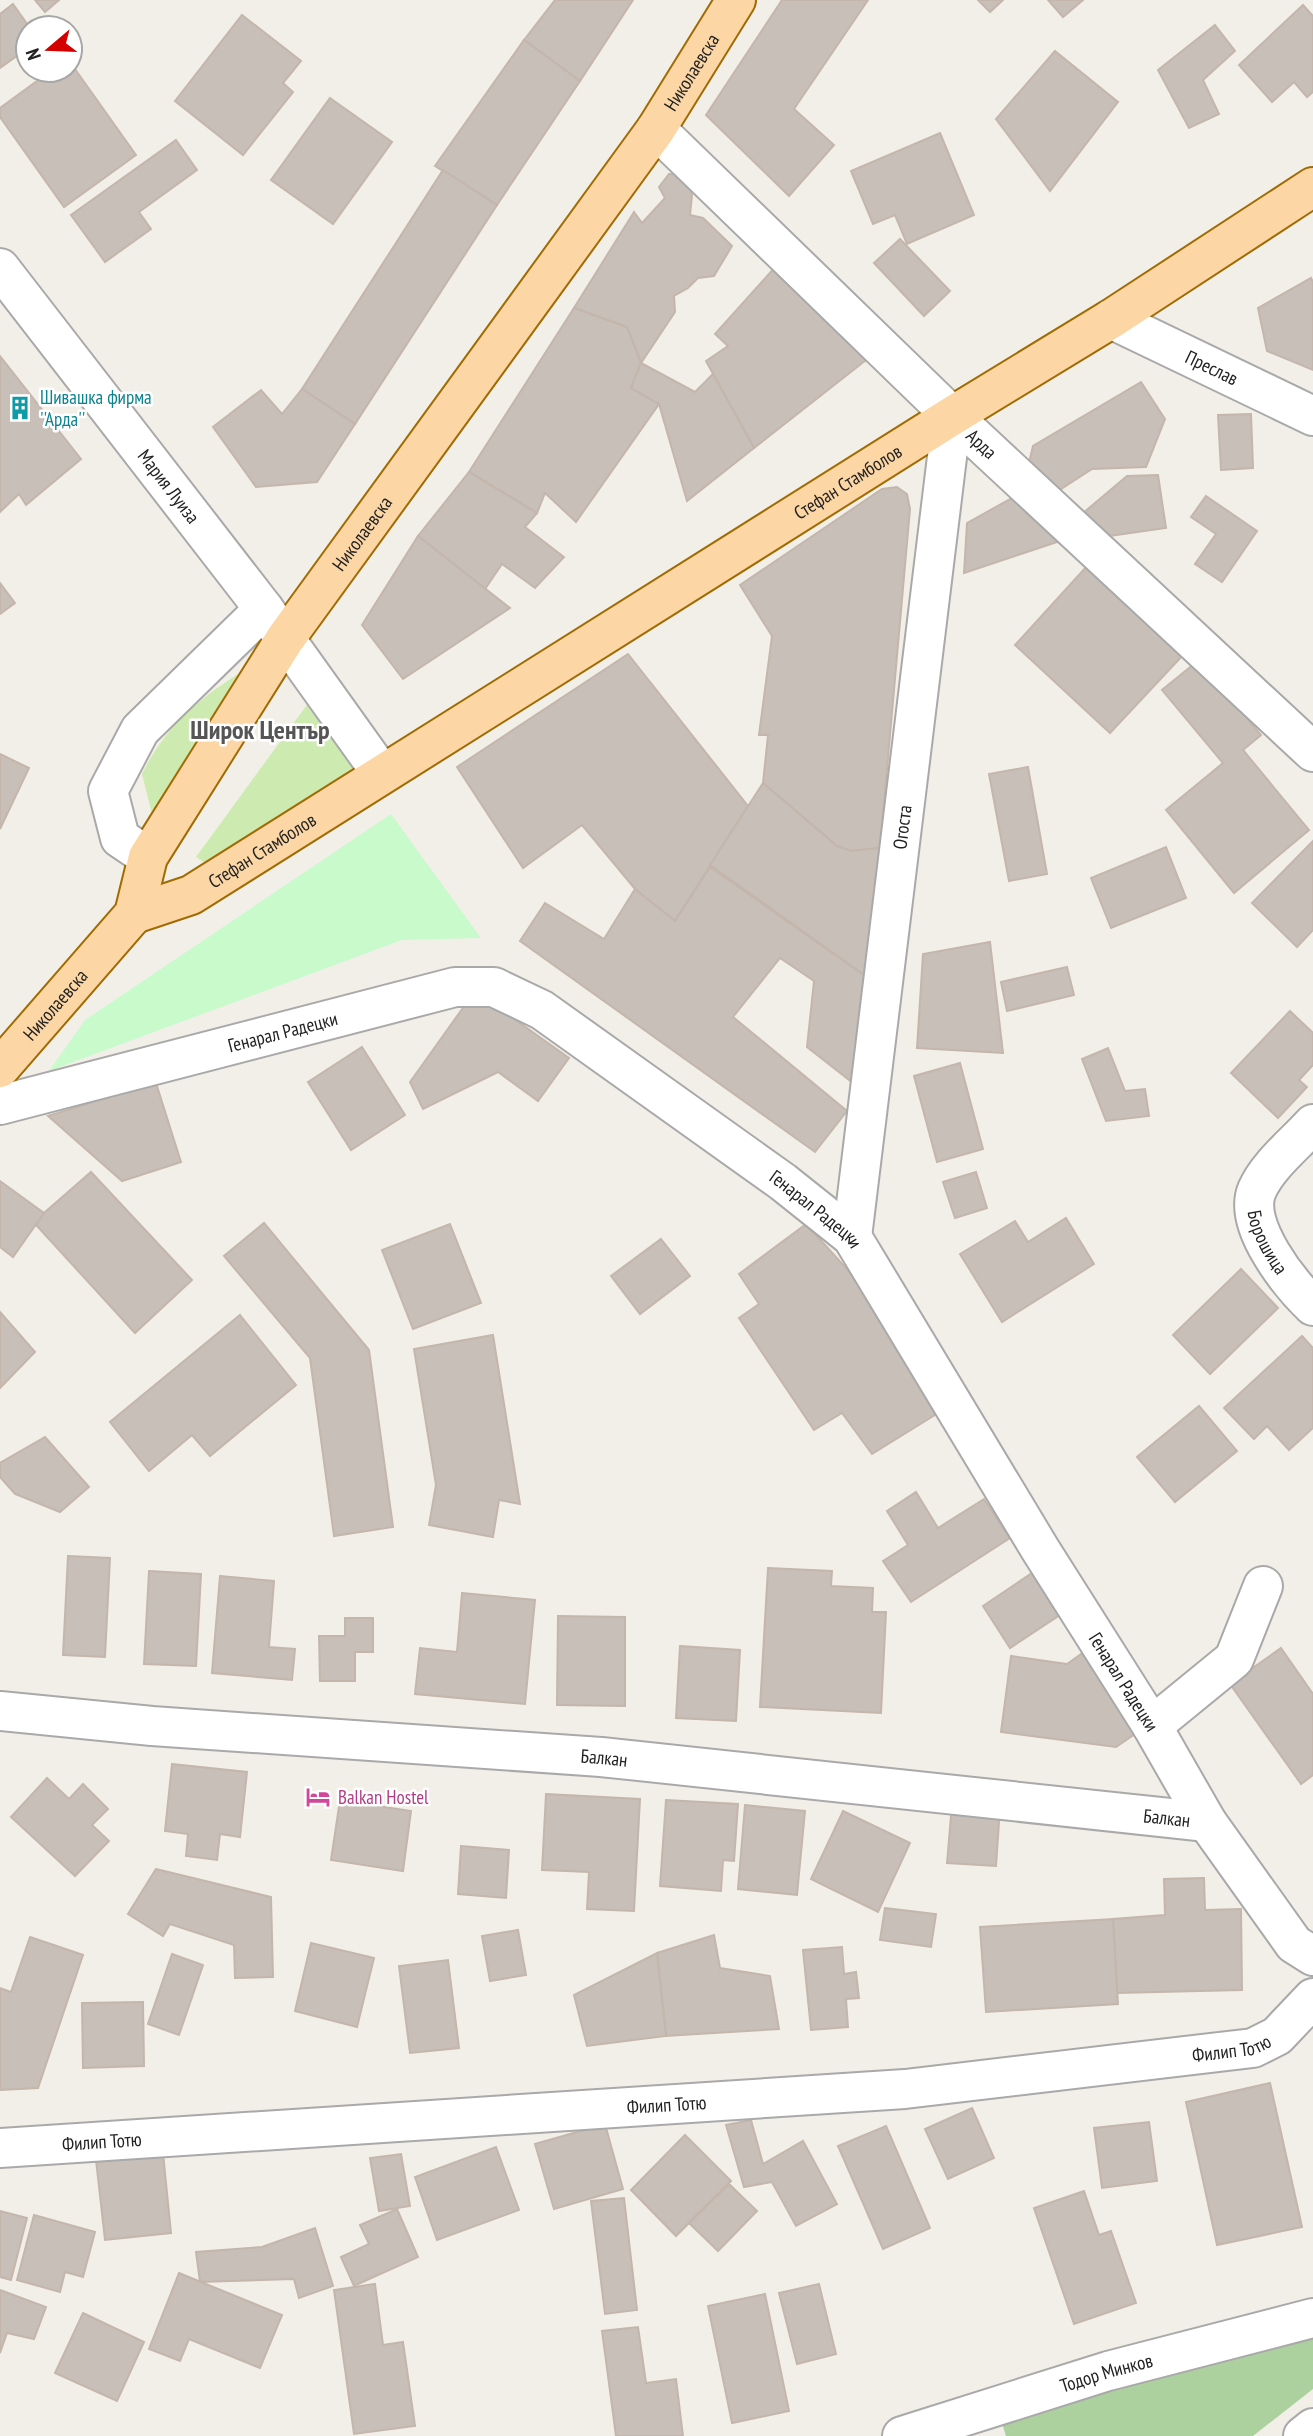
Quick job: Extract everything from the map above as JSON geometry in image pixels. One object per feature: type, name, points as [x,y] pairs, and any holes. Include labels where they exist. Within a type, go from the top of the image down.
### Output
[{"type":"main road","name":"Николаевска","points":[[0,1068],[134,915],[148,857],[275,624],[656,129],[736,0]]},
{"type":"main road","name":"Стефан Стамболов","points":[[134,915],[191,895],[952,416],[1111,319],[1313,187]]},
{"type":"street","name":"Арда","points":[[656,129],[952,416],[1313,752]]},
{"type":"street","name":"Мария Луиза","points":[[0,268],[275,624]]},
{"type":"street","name":"Преслав","points":[[1111,319],[1313,416]]},
{"type":"street","name":"Огоста","points":[[852,1237],[952,416]]},
{"type":"street","points":[[148,857],[120,838],[108,791],[140,730],[275,624],[382,774]]},
{"type":"street","name":"Генарал Радецки","points":[[0,1105],[395,1000],[455,987],[494,987],[542,1010],[783,1182],[852,1237],[1040,1549],[1152,1726],[1207,1822],[1294,1944],[1313,1956]]},
{"type":"street","name":"Борошица","points":[[1313,1124],[1271,1170],[1256,1191],[1255,1213],[1270,1252],[1313,1306]]},
{"type":"street","points":[[1152,1726],[1234,1659],[1263,1586]]},
{"type":"street","name":"Балкан","points":[[0,1712],[152,1726],[601,1756],[1207,1822]]},
{"type":"street","name":"Филип Тотю","points":[[0,2147],[919,2087],[1253,2048],[1277,2036],[1313,1998]]},
{"type":"street","name":"Тодор Минков","points":[[902,2436],[1108,2371],[1313,2318]]},
{"type":"street","points":[[1303,2436],[1313,2428]]},
{"type":"green space","points":[[272,653],[152,814],[142,774],[167,734],[197,703]]},
{"type":"green space","points":[[309,702],[361,777],[212,867],[196,857]]},
{"type":"green space","points":[[391,814],[481,938],[402,940],[49,1071],[85,1020]]},
{"type":"green space","points":[[1313,2328],[1313,2389],[1253,2436],[1006,2436],[999,2414]]},
{"type":"building","points":[[35,0],[59,0],[45,12]]},
{"type":"building","points":[[555,0],[633,0],[580,81],[524,40]]},
{"type":"building","points":[[782,0],[868,0],[794,109],[834,145],[789,196],[706,115]]},
{"type":"building","points":[[978,0],[1003,0],[990,12]]},
{"type":"building","points":[[1048,0],[1083,0],[1063,17]]},
{"type":"building","points":[[13,4],[20,14],[14,14],[14,58],[0,68],[0,14]]},
{"type":"building","points":[[1303,5],[1313,16],[1313,92],[1307,97],[1294,82],[1272,102],[1239,65]]},
{"type":"building","points":[[242,15],[301,61],[283,83],[293,92],[243,155],[175,101]]},
{"type":"building","points":[[1215,25],[1235,51],[1203,80],[1219,114],[1189,128],[1158,70]]},
{"type":"building","points":[[524,40],[580,81],[497,205],[435,166]]},
{"type":"building","points":[[1055,51],[1118,102],[1050,191],[996,119]]},
{"type":"building","points":[[84,82],[136,155],[64,207],[0,117],[0,108],[33,84],[84,84]]},
{"type":"building","points":[[330,98],[392,142],[333,224],[271,180]]},
{"type":"building","points":[[940,133],[974,215],[907,244],[895,215],[873,224],[851,171]]},
{"type":"building","points":[[176,140],[197,170],[139,212],[151,229],[105,262],[71,215]]},
{"type":"building","points":[[443,170],[497,205],[355,424],[302,389]]},
{"type":"building","points":[[669,174],[679,174],[688,183],[692,195],[690,215],[703,218],[732,246],[714,276],[698,278],[674,296],[675,312],[641,363],[627,327],[574,308],[634,212],[642,223],[665,198],[659,187]]},
{"type":"building","points":[[900,239],[950,291],[924,316],[874,263]]},
{"type":"building","points":[[777,265],[875,353],[754,448],[706,361],[728,346],[715,334]]},
{"type":"building","points":[[1311,278],[1313,370],[1267,351],[1258,308]]},
{"type":"building","points":[[574,308],[627,327],[641,363],[631,388],[659,404],[576,522],[545,493],[537,513],[469,472]]},
{"type":"building","name":"Шивашка фирма ''Арда''","points":[[0,356],[81,459],[26,505],[19,494],[0,512]]},
{"type":"building","points":[[641,363],[695,392],[713,374],[754,448],[687,501],[659,404],[631,388]]},
{"type":"building","points":[[1141,382],[1165,419],[1146,467],[1092,469],[1055,493],[1028,467],[1033,446]]},
{"type":"building","points":[[302,389],[355,424],[317,482],[256,487],[213,427],[261,390],[282,414]]},
{"type":"building","points":[[1251,414],[1253,468],[1221,470],[1218,415]]},
{"type":"building","points":[[469,472],[537,513],[525,527],[564,557],[535,588],[502,564],[485,589],[418,536]]},
{"type":"building","points":[[1158,475],[1166,528],[1096,538],[1076,519],[1127,476]]},
{"type":"building","points":[[897,487],[907,494],[910,509],[880,848],[851,851],[837,846],[763,783],[768,735],[759,735],[772,636],[740,585],[882,489]]},
{"type":"building","points":[[1021,493],[1066,539],[964,573],[967,523]]},
{"type":"building","points":[[1206,496],[1257,531],[1222,582],[1195,564],[1216,534],[1191,517]]},
{"type":"building","points":[[418,536],[510,608],[403,679],[362,625]]},
{"type":"building","points":[[1088,565],[1184,654],[1110,733],[1015,645]]},
{"type":"building","points":[[0,583],[15,603],[0,614]]},
{"type":"building","points":[[628,654],[748,806],[675,921],[635,889],[582,825],[523,868],[457,767]]},
{"type":"building","points":[[1199,660],[1261,735],[1243,750],[1309,830],[1234,893],[1166,810],[1223,763],[1162,690]]},
{"type":"building","points":[[0,754],[29,768],[0,829]]},
{"type":"building","points":[[1028,767],[1047,874],[1009,881],[989,774]]},
{"type":"building","points":[[763,783],[837,846],[851,851],[880,848],[871,980],[710,865]]},
{"type":"building","points":[[1313,841],[1313,930],[1297,947],[1252,903]]},
{"type":"building","points":[[1166,847],[1186,898],[1111,928],[1091,878]]},
{"type":"building","points":[[710,867],[871,980],[862,1090],[807,1047],[814,981],[780,958],[733,1017],[847,1111],[815,1152],[520,941],[545,903],[604,939],[635,889],[675,921]]},
{"type":"building","points":[[990,942],[1003,1053],[917,1048],[923,954]]},
{"type":"building","points":[[1067,967],[1074,995],[1007,1011],[1001,982]]},
{"type":"building","points":[[475,991],[569,1058],[538,1101],[498,1072],[423,1109],[410,1082]]},
{"type":"building","points":[[1290,1011],[1313,1033],[1313,1065],[1299,1080],[1307,1087],[1278,1118],[1231,1073]]},
{"type":"building","points":[[362,1047],[405,1115],[351,1150],[308,1082]]},
{"type":"building","points":[[1108,1048],[1125,1091],[1145,1089],[1149,1116],[1106,1121],[1082,1059]]},
{"type":"building","points":[[960,1063],[983,1149],[937,1162],[914,1076]]},
{"type":"building","points":[[156,1083],[181,1162],[122,1181],[48,1116]]},
{"type":"building","points":[[91,1172],[192,1280],[135,1333],[36,1225],[44,1213]]},
{"type":"building","points":[[976,1172],[987,1208],[955,1218],[943,1182]]},
{"type":"building","points":[[0,1181],[44,1213],[13,1257],[0,1247]]},
{"type":"building","points":[[1066,1218],[1094,1264],[1002,1322],[960,1254],[1015,1221],[1028,1242]]},
{"type":"building","points":[[264,1223],[369,1350],[393,1527],[334,1536],[310,1358],[224,1256]]},
{"type":"building","points":[[450,1224],[481,1303],[413,1329],[382,1250]]},
{"type":"building","points":[[806,1224],[874,1299],[935,1415],[872,1454],[842,1413],[814,1430],[739,1318],[759,1304],[739,1274]]},
{"type":"building","points":[[661,1239],[690,1276],[640,1314],[611,1276]]},
{"type":"building","points":[[1241,1269],[1278,1308],[1210,1374],[1173,1335]]},
{"type":"building","points":[[0,1312],[35,1352],[0,1388]]},
{"type":"building","points":[[240,1315],[296,1385],[210,1456],[192,1435],[149,1471],[110,1422]]},
{"type":"building","points":[[493,1335],[520,1504],[499,1500],[493,1537],[429,1525],[436,1485],[414,1349]]},
{"type":"building","points":[[1302,1336],[1313,1348],[1313,1428],[1289,1450],[1267,1426],[1254,1439],[1224,1408]]},
{"type":"building","points":[[1199,1406],[1237,1451],[1175,1502],[1137,1457]]},
{"type":"building","points":[[45,1437],[89,1487],[60,1512],[15,1494],[0,1477],[0,1463]]},
{"type":"building","points":[[916,1492],[938,1528],[984,1499],[1010,1538],[911,1602],[883,1561],[908,1545],[887,1511]]},
{"type":"building","points":[[68,1556],[110,1558],[105,1657],[63,1655]]},
{"type":"building","points":[[768,1568],[832,1571],[831,1586],[873,1588],[872,1612],[886,1612],[881,1713],[760,1707]]},
{"type":"building","points":[[149,1571],[201,1574],[196,1666],[144,1664]]},
{"type":"building","points":[[1035,1571],[1063,1613],[1010,1648],[983,1606]]},
{"type":"building","points":[[220,1576],[274,1581],[269,1647],[295,1649],[292,1680],[212,1673]]},
{"type":"building","points":[[462,1593],[535,1600],[525,1704],[415,1694],[420,1648],[457,1652]]},
{"type":"building","points":[[558,1616],[625,1617],[625,1706],[557,1705]]},
{"type":"building","points":[[345,1618],[373,1618],[373,1652],[355,1652],[355,1681],[320,1681],[319,1636],[345,1636]]},
{"type":"building","points":[[680,1646],[740,1650],[736,1721],[676,1718]]},
{"type":"building","points":[[1281,1648],[1313,1694],[1313,1775],[1301,1784],[1230,1684]]},
{"type":"building","points":[[1084,1652],[1138,1732],[1116,1747],[1001,1732],[1011,1656],[1067,1664]]},
{"type":"building","points":[[172,1764],[247,1772],[240,1837],[220,1834],[217,1860],[186,1856],[188,1834],[165,1831]]},
{"type":"building","points":[[47,1778],[69,1799],[83,1784],[108,1809],[92,1825],[109,1841],[75,1876],[11,1817]]},
{"type":"building","points":[[546,1794],[640,1799],[634,1911],[587,1909],[589,1872],[542,1870]]},
{"type":"building","points":[[340,1800],[411,1811],[403,1871],[331,1860]]},
{"type":"building","points":[[666,1800],[738,1804],[734,1861],[723,1860],[721,1891],[660,1886]]},
{"type":"building","points":[[952,1804],[1000,1807],[996,1866],[947,1863]]},
{"type":"building","points":[[745,1805],[805,1811],[797,1895],[738,1889]]},
{"type":"building","points":[[843,1811],[910,1843],[878,1912],[811,1879]]},
{"type":"building","points":[[461,1846],[509,1850],[506,1898],[458,1894]]},
{"type":"building","points":[[156,1869],[271,1897],[273,1977],[235,1978],[234,1945],[170,1924],[163,1936],[128,1914]]},
{"type":"building","points":[[1204,1878],[1205,1910],[1241,1909],[1242,1990],[1117,1993],[1113,1919],[1165,1915],[1164,1879]]},
{"type":"building","points":[[885,1908],[936,1914],[931,1947],[880,1940]]},
{"type":"building","points":[[1113,1919],[1118,2004],[986,2012],[980,1927]]},
{"type":"building","points":[[518,1930],[526,1975],[490,1981],[482,1936]]},
{"type":"building","points":[[714,1935],[720,1968],[770,1976],[779,2029],[666,2036],[657,1953]]},
{"type":"building","points":[[30,1937],[83,1955],[38,2088],[0,2090],[0,1988],[11,1992]]},
{"type":"building","points":[[311,1943],[374,1958],[357,2027],[295,2011]]},
{"type":"building","points":[[842,1947],[844,1974],[856,1972],[859,1998],[846,1999],[848,2027],[811,2030],[803,1950]]},
{"type":"building","points":[[657,1953],[666,2036],[587,2046],[574,1995]]},
{"type":"building","points":[[172,1954],[203,1965],[179,2035],[148,2024]]},
{"type":"building","points":[[448,1960],[459,2048],[410,2053],[399,1966]]},
{"type":"building","points":[[143,2002],[144,2066],[83,2068],[82,2003]]},
{"type":"building","points":[[1270,2083],[1302,2227],[1217,2245],[1186,2102]]},
{"type":"building","points":[[972,2108],[994,2158],[948,2179],[925,2129]]},
{"type":"building","points":[[751,2120],[763,2164],[803,2141],[837,2204],[796,2226],[772,2182],[744,2187],[726,2125]]},
{"type":"building","points":[[1149,2122],[1157,2181],[1102,2188],[1094,2128]]},
{"type":"building","points":[[605,2124],[623,2189],[554,2209],[535,2144]]},
{"type":"building","points":[[886,2126],[930,2228],[883,2249],[838,2146]]},
{"type":"building","points":[[685,2135],[731,2181],[676,2236],[631,2190]]},
{"type":"building","points":[[496,2147],[519,2210],[437,2240],[415,2177]]},
{"type":"building","points":[[163,2153],[171,2233],[105,2240],[96,2160]]},
{"type":"building","points":[[401,2154],[410,2206],[379,2211],[370,2158]]},
{"type":"building","points":[[729,2184],[757,2211],[718,2251],[689,2223]]},
{"type":"building","points":[[1084,2191],[1099,2235],[1111,2231],[1136,2303],[1074,2324],[1034,2208]]},
{"type":"building","points":[[624,2198],[637,2310],[605,2314],[591,2201]]},
{"type":"building","points":[[397,2209],[418,2257],[354,2286],[341,2257],[369,2244],[360,2225]]},
{"type":"building","points":[[0,2211],[27,2218],[11,2280],[0,2277]]},
{"type":"building","points":[[34,2215],[95,2232],[83,2277],[65,2272],[60,2292],[17,2280]]},
{"type":"building","points":[[315,2228],[333,2286],[299,2298],[294,2279],[200,2282],[196,2252],[262,2247]]},
{"type":"building","points":[[179,2273],[282,2315],[260,2368],[189,2339],[180,2361],[149,2349]]},
{"type":"building","points":[[375,2284],[383,2345],[403,2342],[415,2426],[354,2434],[334,2290]]},
{"type":"building","points":[[819,2284],[836,2354],[797,2364],[779,2293]]},
{"type":"building","points":[[0,2290],[46,2307],[34,2339],[7,2333],[0,2353]]},
{"type":"building","points":[[765,2294],[789,2411],[732,2423],[708,2306]]},
{"type":"building","points":[[83,2313],[144,2342],[117,2401],[55,2373]]},
{"type":"building","points":[[638,2327],[646,2383],[676,2379],[683,2436],[616,2436],[602,2331]]},
{"type":"place","name":"Шивашка фирма ''Арда''","points":[[20,408]]},
{"type":"place","name":"Balkan Hostel","points":[[318,1797]]},
{"type":"district","name":"Широк Център","points":[[260,730]]}]
